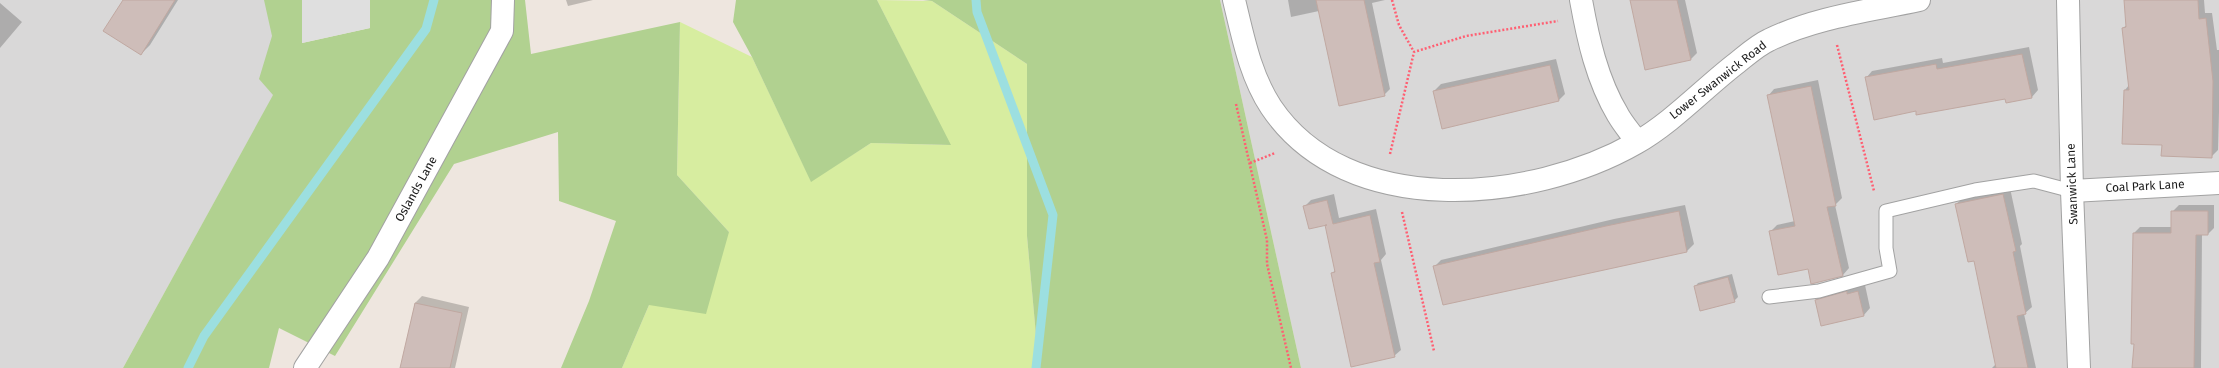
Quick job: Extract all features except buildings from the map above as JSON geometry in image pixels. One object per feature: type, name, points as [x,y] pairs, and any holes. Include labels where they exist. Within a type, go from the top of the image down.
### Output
[{"type":"street","name":"Oslands Lane","points":[[305,368],[378,258],[502,31],[503,0]]},
{"type":"street","name":"Lower Swanwick Road","points":[[1234,0],[1250,66],[1271,107],[1302,143],[1329,162],[1360,176],[1390,182],[1453,189],[1500,188],[1545,180],[1591,165],[1638,142],[1767,40],[1805,24],[1920,0]]},
{"type":"street","name":"Swanwick Lane","points":[[2068,0],[2072,191],[2079,368]]},
{"type":"street","points":[[1583,8],[1599,73],[1617,114],[1638,142]]},
{"type":"street","name":"Coal Park Lane","points":[[2072,191],[2219,183]]},
{"type":"lane","points":[[1769,297],[1819,291],[1890,271],[1886,248],[1886,211],[1975,190],[2034,181],[2072,191]]},
{"type":"path","points":[[1392,0],[1399,25],[1414,52],[1390,182],[1434,351]]},
{"type":"path","points":[[1414,52],[1466,36],[1583,8]]},
{"type":"path","points":[[1830,19],[1876,195]]},
{"type":"path","points":[[1236,101],[1267,240],[1267,264],[1291,368]]},
{"type":"shaded area","points":[[0,0],[302,0],[302,43],[123,368],[0,368]]},
{"type":"shaded area","points":[[302,0],[370,0],[370,28],[302,43]]},
{"type":"shaded area","points":[[1220,0],[2219,0],[2219,368],[1301,368]]},
{"type":"green space","points":[[264,0],[302,0],[302,43],[370,28],[370,0],[525,0],[531,54],[680,22],[677,175],[729,232],[706,314],[649,305],[622,368],[561,368],[589,301],[616,221],[559,201],[558,132],[454,164],[335,356],[279,328],[269,368],[123,368],[273,95],[259,79],[272,36]]},
{"type":"green space","points":[[736,0],[877,0],[951,145],[871,143],[811,182],[752,57],[733,22]]},
{"type":"green space","points":[[877,0],[932,1],[1027,64],[1027,236],[1039,368],[622,368],[649,305],[729,232],[677,175],[680,22],[752,57],[811,181],[871,143],[950,145]]},
{"type":"green space","points":[[923,0],[1220,0],[1301,368],[1039,368],[1027,236],[1027,64],[932,1]]},
{"type":"waterway","points":[[188,368],[204,336],[426,29],[434,0]]},
{"type":"waterway","points":[[976,0],[977,12],[1053,215],[1036,368]]}]
